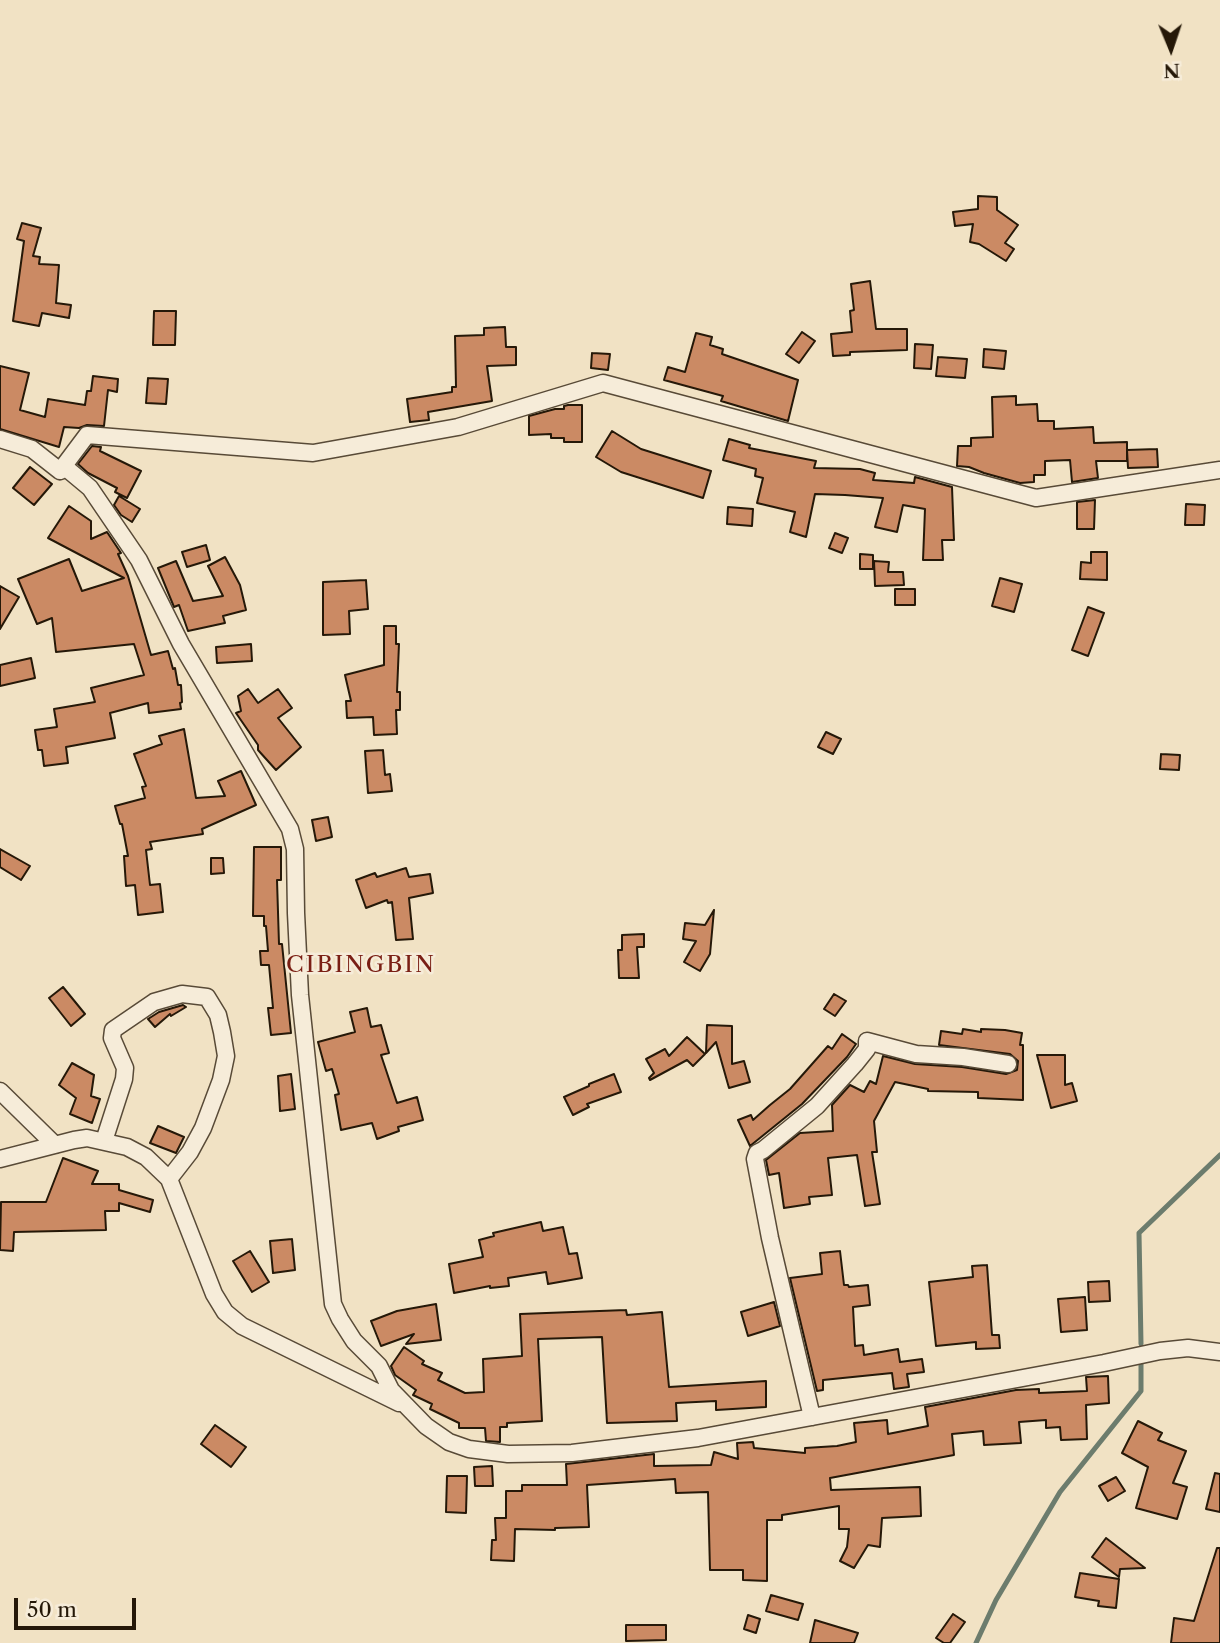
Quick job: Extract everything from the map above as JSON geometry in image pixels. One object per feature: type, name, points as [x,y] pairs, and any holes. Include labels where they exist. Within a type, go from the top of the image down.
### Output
[{"type":"street","points":[[60,471],[87,435],[313,453],[458,427],[603,383],[1036,498],[1220,470]]},
{"type":"street","points":[[0,439],[32,449],[60,471]]},
{"type":"street","points":[[60,471],[66,468],[90,488],[120,529],[139,560],[181,645],[290,829],[295,849],[300,995],[333,1304],[354,1340],[379,1366],[391,1390],[426,1426],[449,1442],[469,1449],[508,1454],[572,1453],[698,1438],[1160,1351],[1188,1348],[1220,1352]]},
{"type":"street","points":[[104,1141],[125,1068],[112,1038],[113,1030],[154,1002],[182,994],[207,997],[218,1015],[222,1032],[226,1056],[221,1080],[204,1128],[169,1179]]},
{"type":"street","points":[[812,1417],[770,1238],[754,1159],[757,1153],[817,1106],[855,1064],[866,1049],[867,1041],[916,1054],[963,1057],[1008,1065]]},
{"type":"street","points":[[0,1091],[55,1144]]},
{"type":"street","points":[[0,1159],[88,1138],[127,1147],[146,1157],[169,1179],[214,1294],[225,1312],[242,1326],[404,1405]]},
{"type":"building","points":[[978,196],[997,197],[997,210],[1018,225],[1005,243],[1014,249],[1006,261],[979,244],[970,242],[973,224],[955,226],[953,212],[978,209]]},
{"type":"building","points":[[22,223],[41,228],[33,256],[40,257],[39,264],[59,265],[56,303],[71,305],[69,318],[42,313],[39,326],[13,321],[24,241],[17,239]]},
{"type":"building","points":[[870,281],[876,329],[907,329],[907,350],[850,352],[850,355],[833,356],[831,334],[852,332],[850,311],[854,310],[851,284]]},
{"type":"building","points":[[154,311],[176,311],[175,345],[153,345]]},
{"type":"building","points":[[505,327],[506,347],[516,347],[516,365],[487,366],[492,401],[428,412],[429,420],[410,422],[407,399],[452,392],[452,387],[456,387],[455,336],[484,335],[484,328]]},
{"type":"building","points":[[802,332],[815,341],[799,363],[786,354]]},
{"type":"building","points":[[696,333],[712,337],[710,345],[723,349],[722,354],[798,380],[788,421],[721,401],[723,396],[664,380],[668,367],[685,372]]},
{"type":"building","points":[[915,344],[933,345],[931,369],[914,368]]},
{"type":"building","points":[[984,349],[1006,351],[1004,369],[983,367]]},
{"type":"building","points":[[592,353],[610,354],[608,370],[591,368]]},
{"type":"building","points":[[938,357],[967,359],[965,378],[936,376]]},
{"type":"building","points":[[0,366],[29,373],[20,410],[45,417],[48,399],[85,405],[93,376],[118,379],[117,392],[108,390],[104,426],[64,427],[59,447],[0,429]]},
{"type":"building","points":[[148,378],[168,379],[166,404],[146,403]]},
{"type":"building","points":[[1016,396],[1016,405],[1037,404],[1038,421],[1054,421],[1054,429],[1093,427],[1094,443],[1127,442],[1127,461],[1096,461],[1098,478],[1072,482],[1070,460],[1045,461],[1045,475],[1034,475],[1034,482],[1020,483],[969,467],[957,466],[958,446],[971,446],[971,438],[993,437],[992,397]]},
{"type":"building","points":[[582,405],[582,442],[564,442],[564,438],[551,438],[551,434],[529,435],[529,416],[564,409],[564,406]]},
{"type":"building","points":[[612,431],[641,449],[711,471],[703,498],[621,472],[596,457]]},
{"type":"building","points":[[729,439],[750,445],[749,448],[816,461],[814,468],[860,469],[875,473],[873,480],[914,483],[915,477],[952,487],[954,540],[942,540],[943,560],[923,560],[925,509],[903,505],[897,532],[875,527],[883,498],[845,495],[815,494],[806,537],[790,532],[795,512],[757,503],[763,478],[755,476],[756,469],[723,460]]},
{"type":"building","points":[[92,446],[101,447],[100,451],[141,471],[127,498],[115,492],[117,488],[88,473],[78,464]]},
{"type":"building","points":[[1157,449],[1158,467],[1128,468],[1127,450]]},
{"type":"building","points":[[30,467],[52,484],[34,505],[13,488]]},
{"type":"building","points":[[119,496],[140,509],[132,522],[121,515],[114,505]]},
{"type":"building","points":[[1095,500],[1094,529],[1077,529],[1077,502]]},
{"type":"building","points":[[1186,504],[1205,505],[1204,525],[1185,525]]},
{"type":"building","points":[[69,506],[91,521],[91,539],[107,532],[121,553],[118,554],[128,576],[151,655],[168,651],[178,685],[181,685],[182,702],[181,709],[149,713],[148,703],[110,713],[115,738],[66,747],[68,763],[44,766],[35,730],[57,727],[54,709],[95,702],[91,688],[144,675],[134,644],[56,652],[52,618],[37,624],[18,579],[69,559],[82,591],[124,578],[48,538]]},
{"type":"building","points":[[728,507],[753,509],[752,526],[727,524]]},
{"type":"building","points":[[835,533],[848,538],[842,553],[829,548]]},
{"type":"building","points":[[206,545],[210,560],[187,567],[182,552]]},
{"type":"building","points":[[1091,552],[1107,552],[1107,580],[1080,579],[1081,562],[1091,563]]},
{"type":"building","points":[[860,554],[873,555],[873,569],[860,569]]},
{"type":"building","points":[[225,557],[240,585],[246,610],[223,616],[225,623],[188,631],[179,605],[174,607],[158,568],[176,561],[193,601],[223,596],[208,566]]},
{"type":"building","points":[[874,561],[889,562],[888,572],[903,572],[904,585],[875,586]]},
{"type":"building","points":[[1000,578],[1022,584],[1014,612],[992,606]]},
{"type":"building","points":[[366,580],[368,609],[349,611],[350,634],[323,635],[323,582]]},
{"type":"building","points":[[0,586],[19,597],[0,629]]},
{"type":"building","points":[[895,589],[915,589],[915,605],[895,605]]},
{"type":"building","points":[[1088,607],[1104,613],[1088,656],[1072,650]]},
{"type":"building","points":[[384,626],[396,626],[396,644],[399,644],[397,692],[400,692],[400,710],[396,710],[397,734],[374,735],[373,717],[347,718],[346,701],[351,701],[345,675],[384,665]]},
{"type":"building","points":[[251,644],[252,661],[217,663],[216,647]]},
{"type":"building","points":[[31,658],[35,678],[0,686],[0,665]]},
{"type":"building","points":[[248,689],[258,703],[278,689],[292,708],[278,718],[301,747],[276,770],[258,750],[258,745],[236,713],[241,711],[238,696]]},
{"type":"building","points":[[184,729],[196,798],[225,796],[218,781],[241,771],[256,805],[202,829],[203,834],[150,842],[152,849],[146,850],[150,885],[160,884],[163,912],[138,915],[135,885],[126,886],[124,856],[128,856],[122,824],[115,806],[145,798],[142,787],[146,786],[134,754],[162,744],[159,736]]},
{"type":"building","points":[[826,732],[841,739],[833,754],[818,747]]},
{"type":"building","points":[[383,750],[385,775],[390,774],[392,791],[368,793],[365,751]]},
{"type":"building","points":[[1161,754],[1180,755],[1179,770],[1160,769]]},
{"type":"building","points":[[328,817],[332,837],[316,841],[312,820]]},
{"type":"building","points":[[254,847],[281,847],[281,880],[277,880],[279,944],[282,944],[291,1033],[271,1035],[268,1008],[273,1008],[269,965],[261,965],[260,951],[268,951],[266,926],[264,916],[253,916]]},
{"type":"building","points":[[0,849],[30,866],[21,880],[0,867]]},
{"type":"building","points":[[211,858],[223,858],[224,873],[211,874]]},
{"type":"building","points":[[406,868],[409,877],[430,874],[433,893],[409,898],[413,939],[396,940],[392,902],[388,903],[387,900],[366,908],[356,880],[375,873],[377,877]]},
{"type":"building","points":[[714,910],[710,954],[700,971],[684,962],[696,941],[683,939],[685,923],[705,925]]},
{"type":"building","points":[[644,934],[644,947],[637,947],[639,978],[619,978],[618,950],[622,950],[622,935]]},
{"type":"building","points":[[63,987],[85,1014],[71,1026],[49,998]]},
{"type":"building","points":[[834,994],[846,1001],[835,1016],[824,1009]]},
{"type":"building","points":[[183,1005],[186,1007],[171,1016],[170,1014],[155,1027],[148,1019],[159,1012]]},
{"type":"building","points":[[367,1008],[371,1027],[381,1025],[389,1053],[381,1055],[397,1103],[417,1097],[423,1120],[398,1127],[399,1131],[377,1139],[372,1123],[341,1130],[335,1095],[339,1094],[332,1069],[326,1071],[318,1042],[355,1032],[350,1012]]},
{"type":"building","points":[[707,1025],[732,1026],[732,1064],[744,1061],[750,1082],[729,1088],[716,1042],[706,1053]]},
{"type":"building","points":[[963,1029],[1022,1033],[1020,1045],[1023,1045],[1023,1100],[978,1098],[978,1092],[928,1091],[895,1082],[874,1121],[877,1152],[872,1152],[880,1204],[865,1206],[857,1155],[828,1158],[832,1195],[809,1197],[810,1204],[784,1208],[779,1173],[769,1175],[766,1160],[800,1133],[833,1131],[832,1105],[850,1085],[864,1092],[870,1081],[876,1084],[883,1056],[915,1064],[962,1067],[1006,1074],[1017,1070],[1018,1061],[1010,1054],[939,1045],[941,1031],[962,1034]]},
{"type":"building","points":[[842,1034],[856,1044],[847,1057],[802,1104],[750,1146],[738,1120],[751,1115],[753,1120],[790,1089],[828,1046],[832,1049]]},
{"type":"building","points":[[687,1037],[705,1054],[693,1066],[687,1060],[650,1080],[654,1073],[646,1059],[665,1049],[669,1056]]},
{"type":"building","points":[[1037,1055],[1065,1055],[1065,1085],[1072,1083],[1077,1101],[1051,1108]]},
{"type":"building","points":[[72,1063],[94,1075],[91,1096],[100,1099],[92,1123],[70,1114],[76,1098],[59,1085]]},
{"type":"building","points":[[291,1074],[295,1109],[280,1111],[278,1076]]},
{"type":"building","points":[[614,1074],[621,1092],[587,1104],[589,1107],[573,1115],[564,1097]]},
{"type":"building","points":[[158,1126],[184,1137],[176,1153],[150,1143]]},
{"type":"building","points":[[63,1158],[98,1171],[92,1184],[119,1184],[119,1190],[153,1200],[150,1212],[119,1203],[119,1211],[105,1211],[106,1230],[14,1232],[13,1251],[0,1250],[1,1202],[46,1202]]},
{"type":"building","points":[[541,1222],[543,1231],[563,1227],[569,1254],[577,1253],[582,1278],[548,1284],[546,1272],[508,1278],[509,1286],[490,1286],[454,1293],[449,1264],[483,1257],[479,1240],[494,1236],[493,1233]]},
{"type":"building","points":[[292,1239],[295,1270],[273,1273],[270,1241]]},
{"type":"building","points":[[250,1251],[269,1282],[252,1292],[233,1261]]},
{"type":"building","points":[[840,1251],[844,1285],[868,1285],[870,1305],[853,1307],[855,1346],[863,1345],[864,1355],[898,1349],[900,1362],[922,1359],[924,1372],[907,1374],[909,1387],[894,1389],[892,1373],[823,1380],[823,1390],[817,1391],[790,1278],[822,1274],[820,1253]]},
{"type":"building","points":[[987,1265],[992,1335],[999,1335],[1000,1348],[976,1349],[976,1342],[936,1346],[929,1282],[973,1277],[972,1266]]},
{"type":"building","points":[[1109,1281],[1110,1301],[1089,1302],[1088,1282]]},
{"type":"building","points":[[1085,1297],[1087,1330],[1061,1332],[1058,1299]]},
{"type":"building","points":[[774,1302],[780,1326],[748,1336],[741,1312]]},
{"type":"building","points":[[436,1304],[441,1340],[406,1344],[414,1334],[381,1346],[371,1321],[397,1311]]},
{"type":"building","points":[[626,1310],[627,1315],[662,1312],[669,1387],[766,1381],[766,1407],[716,1410],[716,1401],[676,1403],[677,1421],[607,1423],[602,1337],[538,1339],[542,1421],[507,1423],[507,1427],[500,1427],[500,1442],[486,1441],[485,1428],[459,1428],[459,1423],[430,1409],[432,1404],[413,1395],[416,1390],[395,1375],[391,1366],[404,1347],[424,1361],[422,1364],[442,1373],[438,1380],[465,1393],[484,1392],[483,1359],[522,1356],[520,1314]]},
{"type":"building","points":[[1108,1376],[1109,1403],[1086,1405],[1087,1439],[1061,1440],[1060,1427],[1046,1428],[1046,1420],[1019,1422],[1021,1443],[984,1445],[983,1431],[952,1434],[954,1455],[830,1478],[831,1490],[920,1487],[921,1516],[882,1518],[880,1547],[868,1545],[854,1568],[840,1561],[847,1547],[849,1529],[839,1529],[839,1506],[782,1515],[782,1520],[767,1520],[767,1581],[743,1580],[743,1570],[710,1570],[708,1492],[676,1493],[675,1479],[587,1485],[589,1527],[515,1529],[514,1561],[491,1560],[492,1540],[496,1540],[495,1518],[506,1518],[506,1491],[522,1491],[522,1485],[567,1485],[566,1464],[654,1454],[654,1466],[711,1465],[714,1452],[738,1459],[737,1443],[753,1442],[754,1448],[805,1453],[805,1448],[856,1442],[854,1423],[887,1420],[888,1434],[928,1426],[925,1407],[1016,1390],[1039,1389],[1039,1393],[1087,1391],[1086,1377]]},
{"type":"building","points":[[1138,1421],[1162,1433],[1158,1440],[1186,1451],[1173,1483],[1187,1487],[1177,1519],[1136,1508],[1148,1467],[1122,1453]]},
{"type":"building","points":[[215,1425],[246,1447],[231,1467],[201,1444]]},
{"type":"building","points":[[492,1466],[493,1486],[475,1486],[474,1467]]},
{"type":"building","points":[[1215,1473],[1220,1474],[1220,1512],[1206,1509]]},
{"type":"building","points":[[447,1476],[467,1476],[466,1513],[446,1512]]},
{"type":"building","points":[[1116,1477],[1125,1491],[1108,1501],[1099,1486]]},
{"type":"building","points":[[1106,1538],[1145,1568],[1120,1569],[1119,1577],[1092,1557]]},
{"type":"building","points":[[1217,1548],[1220,1548],[1220,1643],[1171,1643],[1174,1618],[1194,1621]]},
{"type":"building","points":[[1080,1573],[1119,1579],[1116,1608],[1098,1606],[1099,1601],[1075,1597]]},
{"type":"building","points":[[771,1595],[803,1604],[798,1620],[766,1611]]},
{"type":"building","points":[[953,1614],[965,1622],[950,1643],[944,1643],[936,1638]]},
{"type":"building","points":[[748,1615],[760,1619],[756,1633],[744,1629]]},
{"type":"building","points":[[815,1620],[858,1633],[854,1643],[810,1643]]},
{"type":"building","points":[[626,1625],[666,1625],[666,1640],[626,1641]]},
{"type":"waterway","points":[[1141,1344],[1139,1233],[1220,1155]]},
{"type":"waterway","points":[[976,1643],[996,1600],[1060,1492],[1141,1391],[1141,1364]]},
{"type":"district","name":"CIBINGBIN","points":[[361,965]]}]
